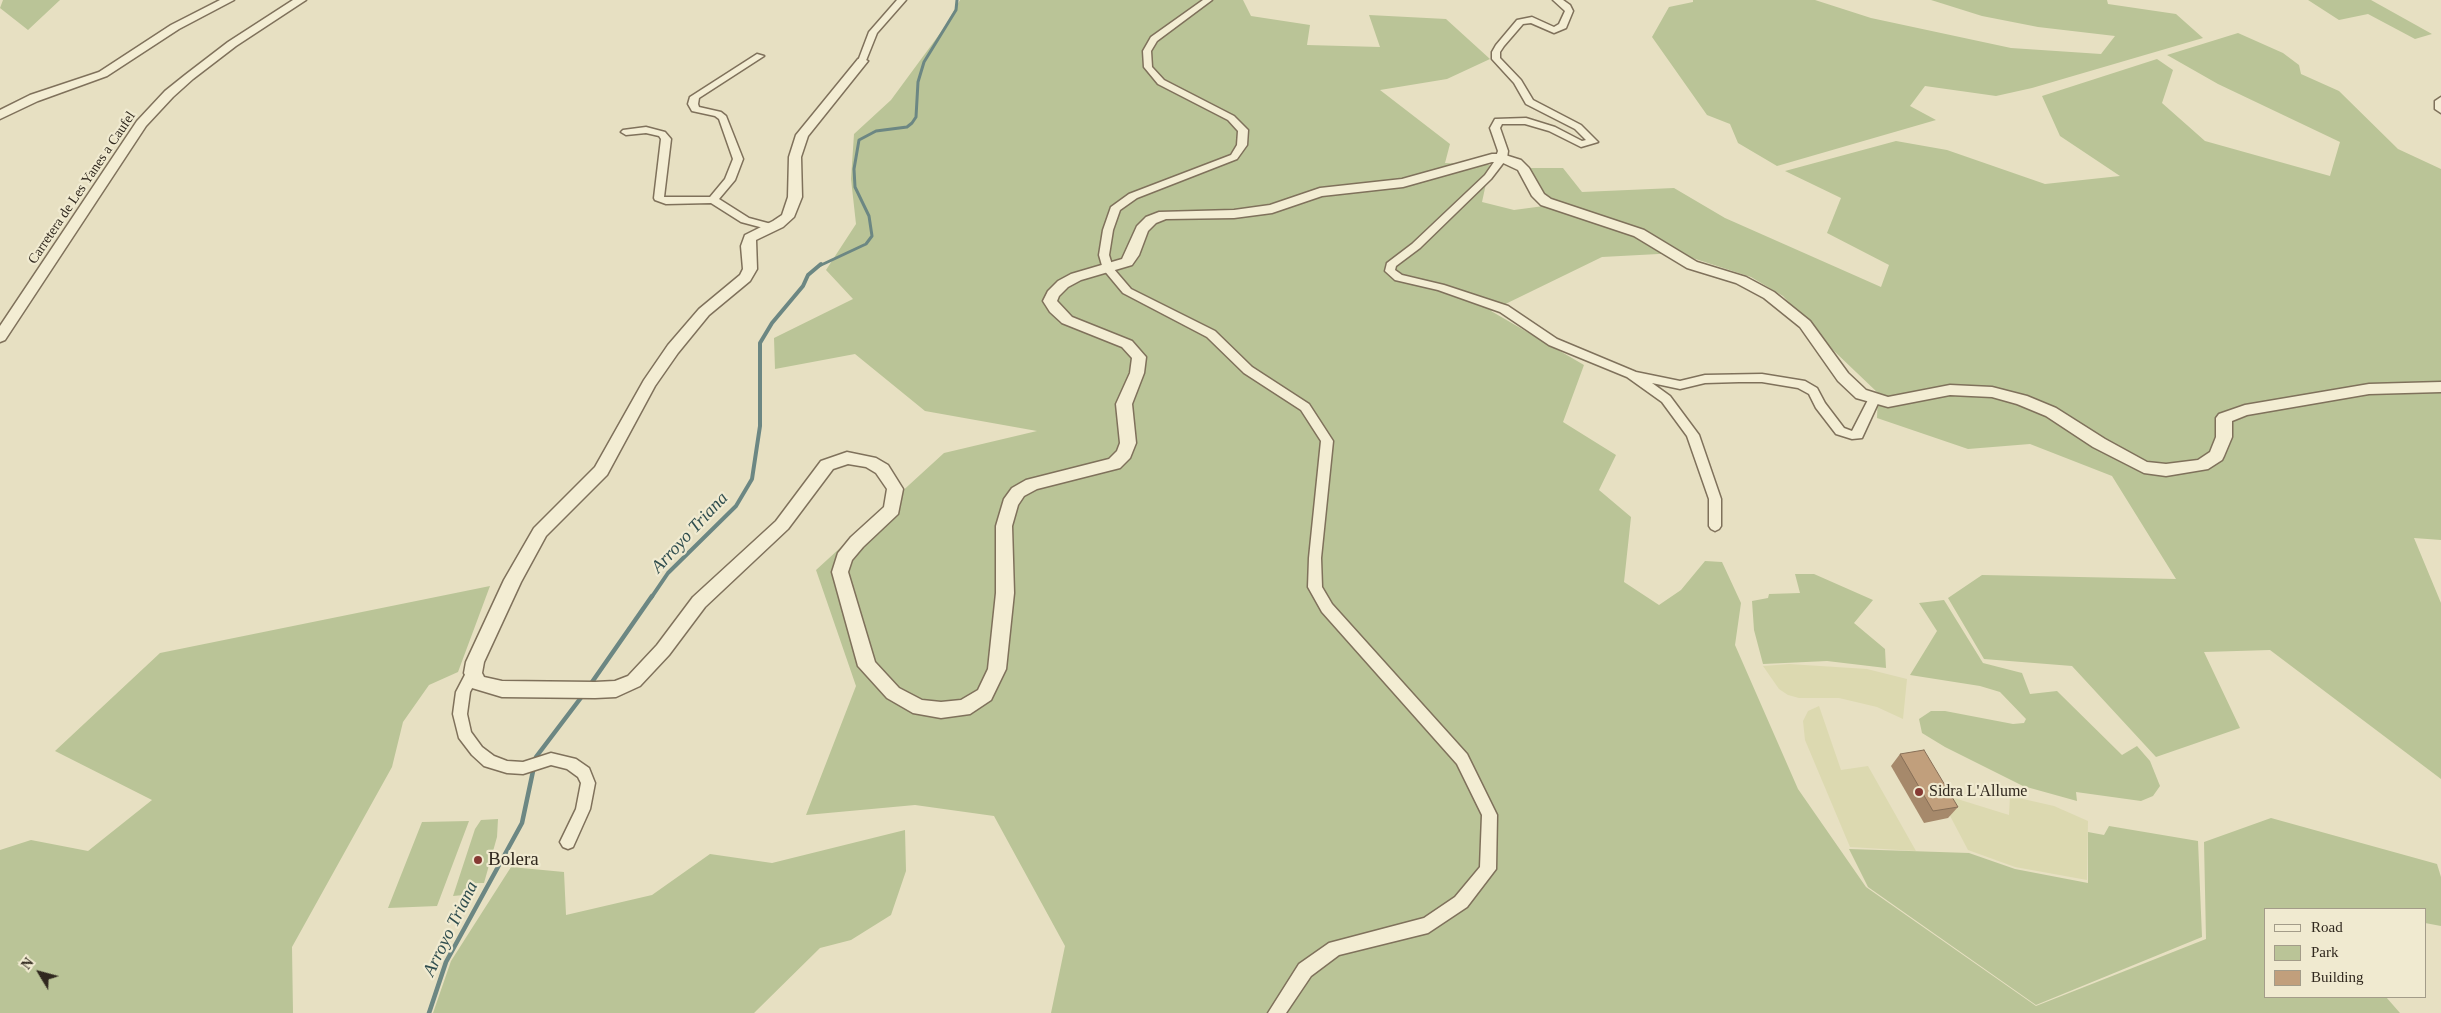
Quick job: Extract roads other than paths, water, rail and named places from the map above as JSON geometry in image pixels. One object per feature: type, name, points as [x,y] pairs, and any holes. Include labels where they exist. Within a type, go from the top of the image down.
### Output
[{"type":"street","points":[[0,115],[34,98],[103,74],[175,28],[229,0]]},
{"type":"street","name":"Carretera de Les Yanes a Caufel","points":[[0,338],[141,124],[168,94],[189,77],[232,44],[301,0]]},
{"type":"street","points":[[568,842],[583,809],[588,783],[584,773],[571,764],[545,760],[522,768],[507,767],[489,761],[477,751],[464,734],[460,714],[463,692],[473,673],[488,632],[512,580],[540,532],[601,471],[663,362],[704,312],[727,295],[745,278],[750,269],[748,242],[755,234],[782,221],[791,209],[795,197],[796,157],[802,135],[862,61],[873,32],[902,0]]},
{"type":"street","points":[[1208,0],[1154,38],[1147,51],[1148,67],[1161,82],[1231,118],[1243,130],[1242,145],[1234,157],[1133,196],[1115,209],[1108,230],[1104,255],[1108,269],[1127,291],[1210,334],[1248,370],[1305,407],[1327,441],[1315,558],[1315,587],[1327,608],[1462,759],[1490,815],[1488,869],[1462,902],[1428,925],[1335,948],[1305,970],[1276,1013]]},
{"type":"street","points":[[1557,0],[1569,11],[1562,26],[1554,30],[1532,20],[1520,22],[1500,45],[1496,52],[1496,58],[1518,82],[1528,102],[1578,128],[1593,142],[1581,144],[1565,138],[1552,129],[1526,121],[1498,121],[1495,128],[1503,151],[1502,158],[1488,177],[1416,246],[1391,265],[1390,271],[1399,278],[1440,287],[1504,309],[1553,342],[1631,374],[1680,385],[1705,379],[1739,378],[1762,378],[1801,384],[1813,391],[1820,405],[1840,430],[1852,436],[1858,435],[1874,399]]},
{"type":"street","points":[[713,200],[730,180],[738,160],[723,118],[718,114],[695,110],[693,104],[695,97],[760,56]]},
{"type":"street","points":[[2441,101],[2441,109]]},
{"type":"street","points":[[626,132],[646,130],[662,134],[666,139],[660,198],[666,201],[713,200],[740,218],[770,227]]},
{"type":"street","points":[[473,673],[478,684],[502,689],[616,689],[634,681],[663,650],[699,602],[751,556],[782,525],[826,464],[847,458],[870,462],[882,469],[895,489],[892,510],[857,542],[844,558],[840,572],[867,666],[893,693],[919,706],[941,710],[964,708],[985,695],[997,669],[1005,593],[1004,526],[1010,504],[1018,492],[1032,484],[1114,464],[1124,454],[1128,443],[1124,404],[1137,373],[1139,357],[1127,344],[1067,320],[1050,302],[1053,294],[1063,284],[1076,277],[1127,262],[1132,255],[1142,229],[1151,220],[1164,215],[1234,214],[1272,209],[1320,192],[1403,183],[1462,165],[1502,158],[1517,163],[1523,168],[1539,196],[1546,202],[1639,233],[1692,265],[1741,280],[1769,295],[1805,324],[1843,376],[1861,394],[1888,402],[1950,390],[1992,392],[2022,400],[2051,412],[2099,443],[2144,467],[2166,470],[2202,465],[2216,456],[2224,437],[2224,418],[2245,410],[2369,389],[2441,387]]},
{"type":"street","points":[[1631,374],[1666,399],[1693,434],[1715,499],[1715,526]]},
{"type":"waterway","name":"Arroyo Triana","points":[[819,266],[866,244],[872,236],[869,216],[855,187],[854,169],[859,140],[876,131],[907,127],[912,123],[916,117],[918,82],[924,62],[956,10],[957,0]]},
{"type":"waterway","name":"Arroyo Triana","points":[[651,598],[668,573],[736,506],[752,479],[760,426],[760,343],[772,323],[803,286],[808,275],[821,264]]},
{"type":"waterway","name":"Arroyo Triana","points":[[590,685],[652,596]]},
{"type":"waterway","name":"Arroyo Triana","points":[[429,1013],[446,962],[522,823],[536,757],[583,695]]},
{"type":"place","name":"Sidra L'Allume","points":[[1919,792]]},
{"type":"place","name":"Bolera","points":[[478,860]]}]
